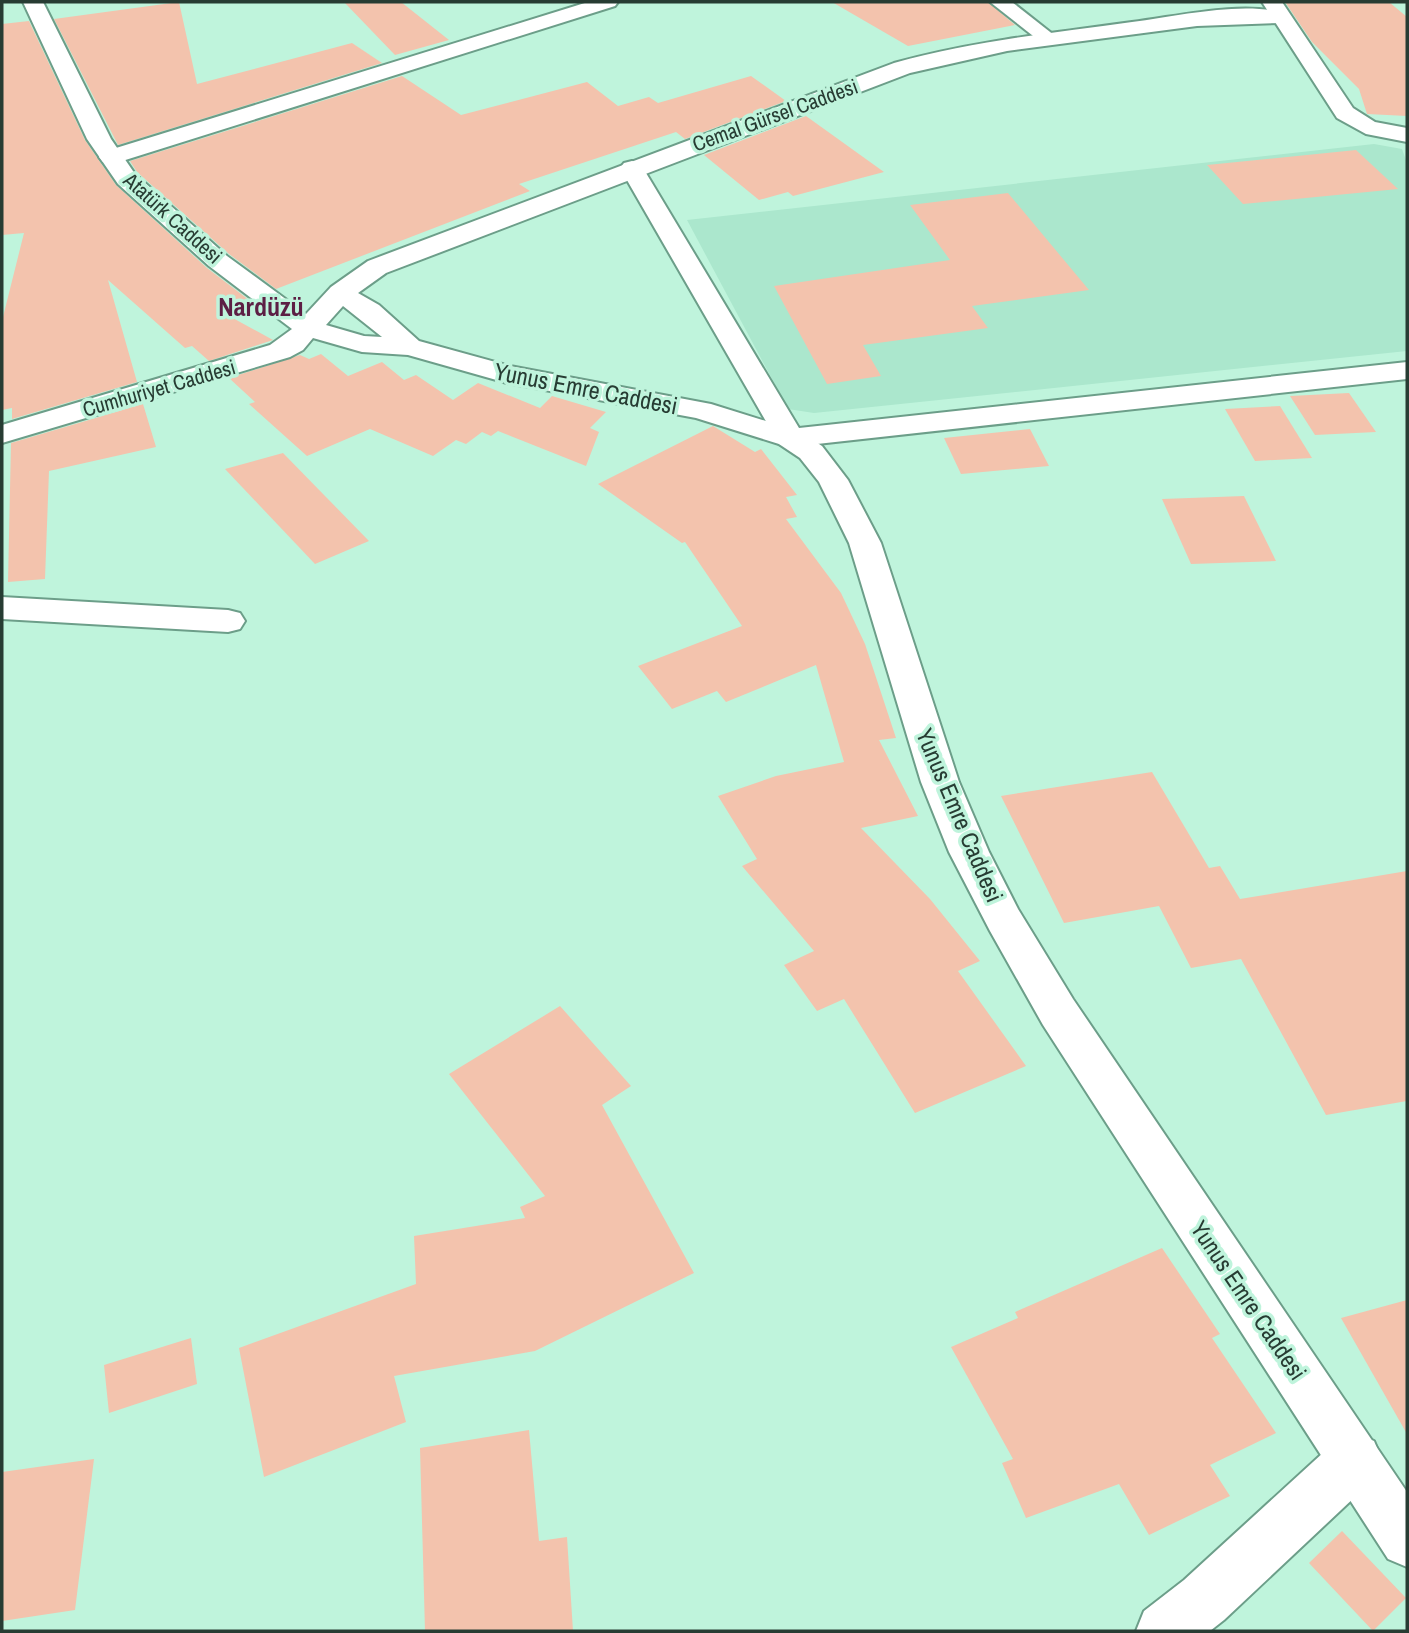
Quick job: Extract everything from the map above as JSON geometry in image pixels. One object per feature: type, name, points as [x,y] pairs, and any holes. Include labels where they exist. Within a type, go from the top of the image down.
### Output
[{"type":"street","name":"Atatürk Caddesi","points":[[33,2],[111,157],[136,188],[218,261],[308,328]]},
{"type":"street","points":[[111,157],[608,2]]},
{"type":"street","points":[[1000,2],[1049,39]]},
{"type":"street","points":[[1276,9],[1345,113],[1359,125],[1384,133],[1407,135]]},
{"type":"street","name":"Cemal Gürsel Caddesi","points":[[308,328],[340,293],[377,267],[632,168],[923,61],[958,52],[1276,9]]},
{"type":"street","points":[[632,168],[790,438],[1407,371]]},
{"type":"street","points":[[340,293],[369,311],[409,347]]},
{"type":"street","points":[[308,328],[362,344],[409,347]]},
{"type":"street","name":"Cumhuriyet Caddesi","points":[[2,434],[261,358],[293,344],[308,328]]},
{"type":"street","name":"Yunus Emre Caddesi","points":[[409,347],[507,374],[701,410],[790,438],[811,452],[833,480],[865,543],[940,782],[969,852],[1004,919],[1058,1012],[1407,1540]]},
{"type":"street","points":[[2,608],[229,621]]},
{"type":"street","points":[[1164,1631],[1204,1600],[1355,1460]]},
{"type":"shaded area","points":[[1374,144],[1402,149],[1407,163],[1407,351],[814,413],[788,409],[687,220]]},
{"type":"building","points":[[179,2],[197,84],[352,43],[382,63],[118,145],[54,19]]},
{"type":"building","points":[[344,2],[401,2],[449,40],[395,55]]},
{"type":"building","points":[[832,2],[988,2],[1015,25],[908,46]]},
{"type":"building","points":[[1285,2],[1389,2],[1407,17],[1407,116],[1367,114],[1359,89],[1312,42]]},
{"type":"building","points":[[29,21],[85,140],[116,185],[207,268],[249,300],[220,311],[273,340],[209,361],[192,346],[185,348],[108,280],[137,382],[12,419],[12,408],[2,410],[2,321],[24,233],[2,235],[2,24]]},
{"type":"building","points":[[402,76],[461,115],[587,82],[618,106],[649,97],[658,103],[751,76],[786,101],[685,139],[676,132],[519,184],[530,191],[276,289],[229,254],[137,172],[130,161]]},
{"type":"building","points":[[806,116],[884,172],[793,196],[788,192],[759,200],[704,155]]},
{"type":"building","points":[[1356,150],[1398,189],[1243,204],[1207,165]]},
{"type":"building","points":[[1008,193],[1089,290],[972,306],[988,328],[863,345],[881,376],[827,384],[774,286],[950,260],[910,205]]},
{"type":"building","points":[[321,354],[348,376],[382,362],[404,380],[416,375],[453,400],[478,383],[540,408],[552,396],[606,412],[590,428],[599,432],[586,466],[498,431],[491,436],[482,432],[466,444],[456,440],[433,456],[370,429],[307,456],[249,404],[255,402],[229,378],[300,355],[309,359]]},
{"type":"building","points":[[1349,393],[1376,432],[1315,435],[1290,396]]},
{"type":"building","points":[[143,404],[156,447],[49,471],[45,579],[8,582],[11,443]]},
{"type":"building","points":[[1280,406],[1312,458],[1255,461],[1225,409]]},
{"type":"building","points":[[713,426],[755,452],[761,449],[797,495],[786,497],[797,517],[786,519],[841,593],[865,644],[896,738],[879,740],[918,816],[861,828],[930,899],[980,961],[958,971],[1026,1066],[915,1113],[844,999],[817,1011],[784,965],[814,951],[742,866],[757,859],[718,796],[776,776],[844,762],[816,665],[726,702],[717,691],[672,709],[638,666],[742,626],[685,542],[682,543],[598,484]]},
{"type":"building","points":[[1030,429],[1049,466],[961,474],[944,438]]},
{"type":"building","points":[[283,453],[369,541],[315,564],[225,469]]},
{"type":"building","points":[[1244,496],[1276,561],[1191,564],[1162,499]]},
{"type":"building","points":[[1152,772],[1209,868],[1220,866],[1240,899],[1407,871],[1407,1101],[1326,1115],[1241,959],[1191,968],[1159,906],[1064,923],[1001,796]]},
{"type":"building","points":[[560,1006],[631,1086],[602,1105],[694,1273],[535,1351],[394,1376],[406,1422],[264,1477],[239,1348],[416,1284],[414,1236],[525,1218],[520,1207],[545,1196],[449,1074]]},
{"type":"building","points":[[1162,1248],[1220,1334],[1212,1338],[1276,1433],[1210,1465],[1230,1496],[1149,1535],[1119,1484],[1026,1518],[1002,1463],[1013,1459],[951,1347],[1018,1318],[1015,1312]]},
{"type":"building","points":[[1407,1300],[1407,1434],[1341,1318]]},
{"type":"building","points":[[191,1338],[197,1384],[109,1413],[104,1365]]},
{"type":"building","points":[[529,1430],[539,1541],[567,1537],[573,1631],[425,1631],[420,1448]]},
{"type":"building","points":[[94,1459],[75,1610],[2,1621],[2,1472]]},
{"type":"building","points":[[1342,1531],[1406,1598],[1373,1631],[1309,1563]]},
{"type":"district","name":"Nardüzü","points":[[261,306]]}]
